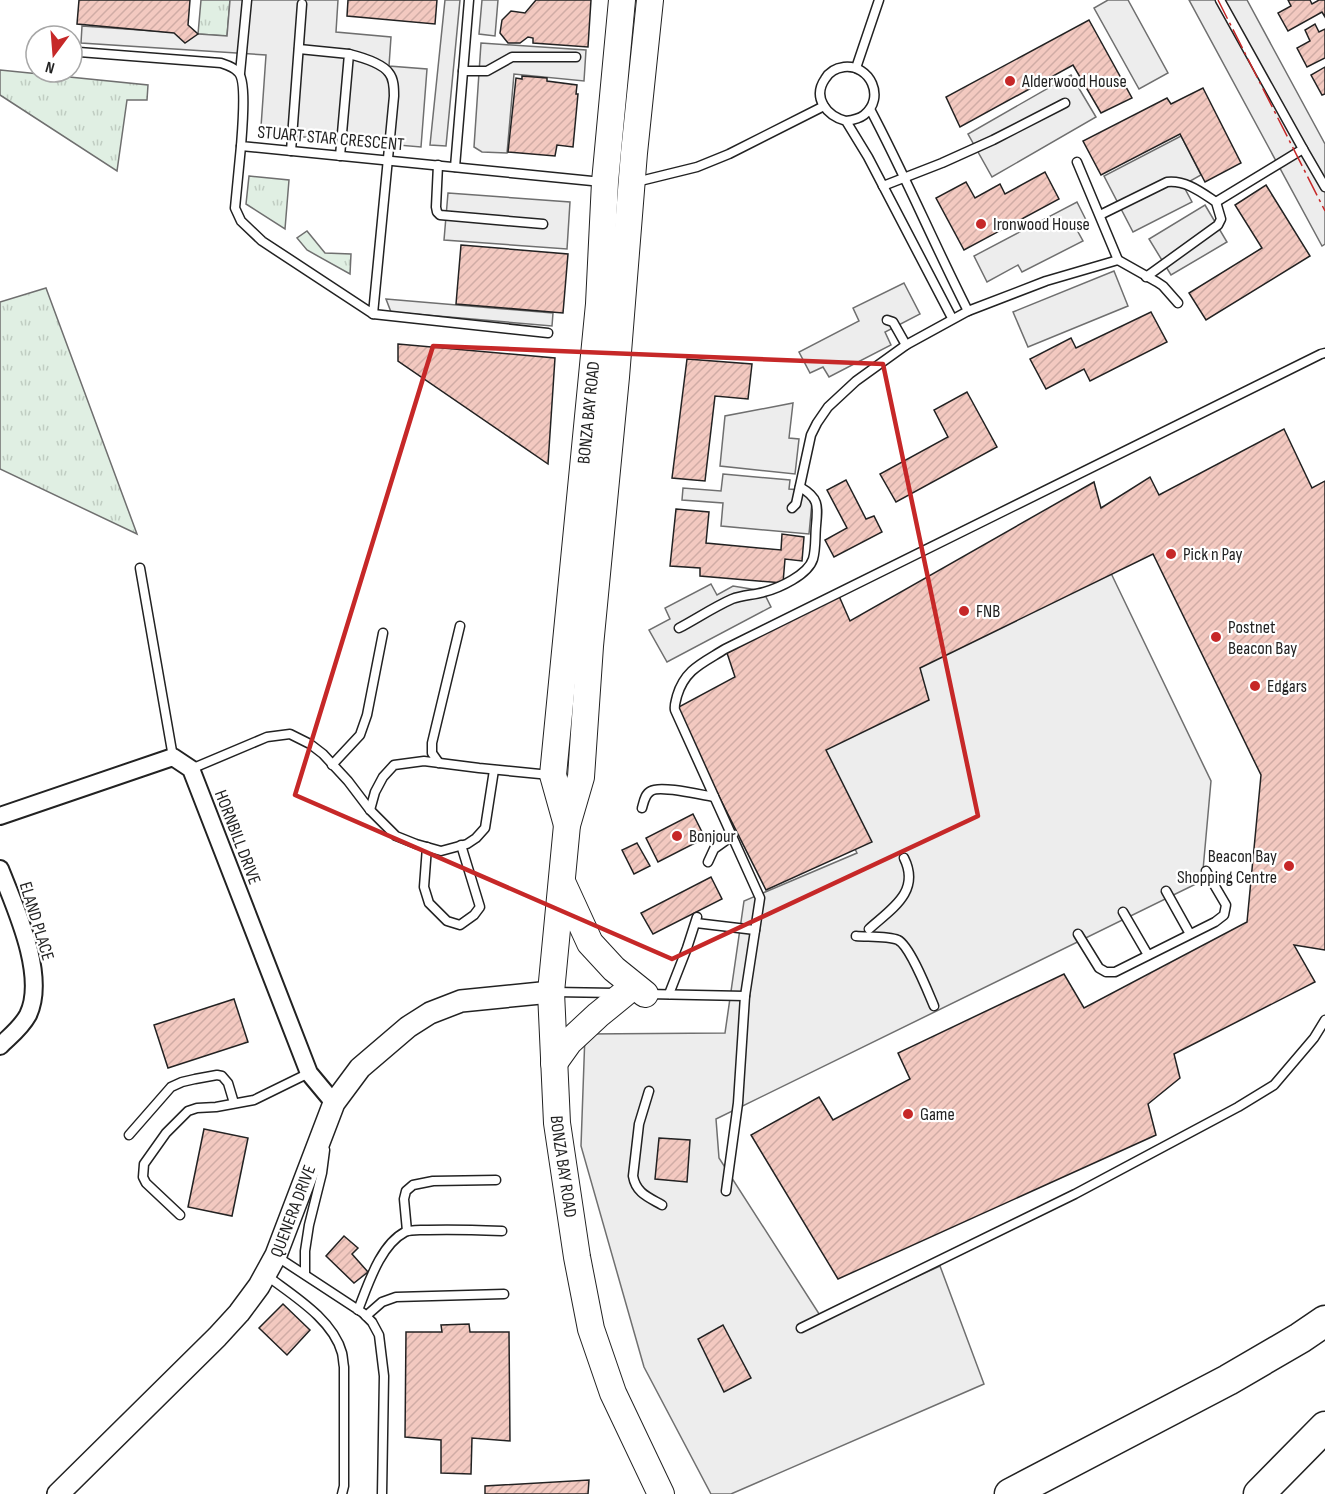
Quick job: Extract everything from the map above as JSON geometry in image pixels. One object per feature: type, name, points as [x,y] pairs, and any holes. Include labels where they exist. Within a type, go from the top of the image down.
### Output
[{"type":"highway","points":[[1010,1494],[1228,1380],[1325,1321]]},
{"type":"highway","points":[[1259,1494],[1325,1426]]},
{"type":"main road","name":"BONZA BAY ROAD","points":[[618,182],[622,0]]},
{"type":"main road","name":"BONZA BAY ROAD","points":[[650,0],[618,182],[600,304],[567,776],[567,825],[551,992],[557,1123],[577,1257],[591,1329],[613,1393],[661,1494]]},
{"type":"main road","points":[[554,1063],[569,1042],[598,1015],[646,994],[614,969],[590,943],[561,881]]},
{"type":"street","points":[[0,816],[173,757],[191,769]]},
{"type":"street","name":"HORNBILL DRIVE","points":[[191,769],[309,1073],[334,1103]]},
{"type":"street","name":"ELAND PLACE","points":[[0,869],[24,932],[34,977],[32,1004],[27,1017],[0,1046]]},
{"type":"street","name":"QUENERA DRIVE","points":[[58,1494],[217,1337],[259,1286],[276,1256],[334,1103],[360,1068],[408,1027],[430,1013],[461,1001],[551,992]]},
{"type":"lane","name":"STUART STAR CRESCENT","points":[[247,0],[240,73],[243,83],[241,146],[618,182],[697,167],[729,154],[824,106]]},
{"type":"lane","points":[[455,167],[469,0]]},
{"type":"lane","points":[[856,68],[879,0]]},
{"type":"lane","points":[[1220,0],[1325,188]]},
{"type":"lane","points":[[291,151],[302,4]]},
{"type":"lane","points":[[299,49],[349,54],[364,58],[389,72],[393,84],[394,96],[373,314]]},
{"type":"lane","points":[[84,52],[221,63],[240,73]]},
{"type":"lane","points":[[340,156],[349,54]]},
{"type":"lane","points":[[463,71],[487,71],[512,57],[576,57]]},
{"type":"lane","points":[[838,68],[856,68],[870,78],[875,93],[870,109],[864,115],[846,121],[837,119],[824,106],[821,88],[824,80],[838,68]]},
{"type":"lane","points":[[883,186],[993,140],[1065,103]]},
{"type":"lane","points":[[870,109],[968,311]]},
{"type":"lane","points":[[846,121],[868,157],[952,318]]},
{"type":"lane","points":[[241,146],[235,207],[241,221],[262,241],[373,314],[548,333]]},
{"type":"lane","points":[[1216,202],[1303,149]]},
{"type":"lane","points":[[1077,162],[1118,260],[1163,286],[1178,303]]},
{"type":"lane","points":[[438,165],[436,207],[440,215],[543,224]]},
{"type":"lane","points":[[1100,215],[1167,182],[1176,181],[1189,185],[1216,202],[1221,219],[1218,225],[1146,277]]},
{"type":"lane","points":[[792,508],[796,504],[812,435],[817,423],[828,407],[856,381],[906,345],[952,318],[1046,280],[1118,260]]},
{"type":"lane","points":[[887,320],[893,322],[906,345]]},
{"type":"lane","points":[[726,1191],[738,1103],[745,996],[760,898],[678,718],[674,705],[680,686],[689,673],[725,649],[1325,353]]},
{"type":"lane","points":[[679,628],[733,599],[779,587],[809,566],[813,559],[817,504],[810,493],[800,487]]},
{"type":"lane","points":[[140,568],[173,757]]},
{"type":"lane","points":[[439,763],[432,753],[432,743],[460,626]]},
{"type":"lane","points":[[332,765],[360,735],[368,715],[383,633]]},
{"type":"lane","points":[[191,769],[267,737],[290,734],[310,744],[332,765],[348,781],[370,810],[396,836],[441,851],[467,844],[485,828],[494,770]]},
{"type":"lane","points":[[370,810],[375,792],[383,777],[394,765],[424,761],[567,776]]},
{"type":"lane","points":[[642,808],[646,795],[655,789],[714,797]]},
{"type":"lane","points":[[708,862],[714,849],[732,836]]},
{"type":"lane","points":[[427,847],[424,887],[429,903],[447,921],[460,925],[474,915],[480,907],[461,845]]},
{"type":"lane","points":[[869,929],[904,897],[909,888],[910,877],[904,858]]},
{"type":"lane","points":[[1078,934],[1099,968],[1106,972],[1115,972],[1148,956],[1215,922],[1224,915],[1226,905],[1206,871]]},
{"type":"lane","points":[[1166,891],[1190,934]]},
{"type":"lane","points":[[1123,912],[1148,956]]},
{"type":"lane","points":[[646,994],[687,948],[696,920],[755,930]]},
{"type":"lane","points":[[856,936],[892,939],[903,944],[934,1006]]},
{"type":"lane","points":[[551,992],[745,996]]},
{"type":"lane","points":[[801,1328],[1075,1194],[1238,1107],[1274,1085],[1314,1038],[1325,1020]]},
{"type":"lane","points":[[180,1215],[146,1183],[143,1177],[144,1164],[166,1133],[188,1111],[254,1100],[309,1073]]},
{"type":"lane","points":[[129,1135],[171,1087],[195,1078],[222,1076],[228,1083],[234,1103]]},
{"type":"lane","points":[[649,1091],[639,1124],[634,1185],[662,1205]]},
{"type":"lane","points":[[305,1274],[305,1251],[309,1225],[322,1173],[325,1125]]},
{"type":"lane","points":[[407,1231],[404,1199],[406,1191],[413,1185],[434,1181],[496,1180]]},
{"type":"lane","points":[[362,1313],[371,1277],[385,1251],[407,1231],[456,1229],[502,1231]]},
{"type":"lane","points":[[276,1256],[362,1313],[372,1322],[379,1335],[384,1376],[382,1494]]},
{"type":"lane","points":[[265,1275],[314,1312],[327,1325],[341,1351],[344,1367],[344,1486],[342,1494]]},
{"type":"lane","points":[[362,1313],[396,1297],[504,1294]]},
{"type":"highlighted area","points":[[433,346],[883,364],[978,816],[672,959],[295,795]]},
{"type":"green space","points":[[201,0],[230,0],[227,36],[198,34]]},
{"type":"green space","points":[[0,70],[24,72],[24,84],[84,84],[84,79],[148,85],[147,100],[127,100],[117,171],[0,95]]},
{"type":"green space","points":[[249,176],[289,180],[285,229],[246,204]]},
{"type":"green space","points":[[307,231],[325,253],[351,254],[350,274],[307,250],[297,238]]},
{"type":"green space","points":[[46,288],[137,534],[0,469],[0,302]]},
{"type":"shaded area","points":[[230,0],[338,0],[336,32],[391,37],[389,66],[427,69],[421,147],[269,134],[261,127],[266,55],[84,43],[84,26],[227,36]]},
{"type":"shaded area","points":[[445,0],[460,0],[446,146],[430,145]]},
{"type":"shaded area","points":[[482,0],[498,0],[495,36],[479,34]]},
{"type":"shaded area","points":[[1108,0],[1128,0],[1168,73],[1139,89],[1094,8]]},
{"type":"shaded area","points":[[1189,0],[1247,0],[1325,144],[1325,244],[1322,246]]},
{"type":"shaded area","points":[[481,43],[586,50],[584,81],[514,74],[507,153],[482,152],[474,147]]},
{"type":"shaded area","points":[[1071,75],[1096,117],[992,177],[968,134]]},
{"type":"shaded area","points":[[1181,136],[1201,175],[1183,185],[1192,202],[1133,232],[1104,176]]},
{"type":"shaded area","points":[[448,193],[570,202],[567,249],[444,240]]},
{"type":"shaded area","points":[[1077,202],[1088,224],[1077,230],[1083,241],[1022,272],[1018,265],[987,282],[974,256]]},
{"type":"shaded area","points":[[1205,205],[1227,242],[1171,275],[1149,239]]},
{"type":"shaded area","points":[[1114,271],[1128,306],[1028,347],[1013,312]]},
{"type":"shaded area","points":[[904,283],[920,314],[885,332],[891,345],[829,377],[823,367],[810,373],[799,352],[859,321],[853,308]]},
{"type":"shaded area","points":[[386,299],[553,313],[552,326],[391,312]]},
{"type":"shaded area","points":[[793,403],[789,438],[799,439],[795,474],[720,466],[725,416]]},
{"type":"shaded area","points":[[723,474],[790,480],[789,489],[813,491],[809,534],[721,526],[723,503],[682,500],[683,488],[721,491]]},
{"type":"shaded area","points":[[1108,567],[1211,781],[1202,881],[716,1119],[719,1158],[823,1320],[940,1266],[984,1384],[731,1494],[711,1494],[644,1367],[581,1146],[585,1034],[725,1033],[744,901],[857,853],[808,754],[893,675]]},
{"type":"shaded area","points":[[711,584],[717,595],[733,586],[763,591],[771,607],[667,662],[649,630],[670,619],[665,608]]},
{"type":"building","points":[[79,0],[190,0],[188,25],[198,34],[185,43],[174,33],[77,24]]},
{"type":"building","points":[[348,0],[437,0],[435,24],[347,16]]},
{"type":"building","points":[[536,0],[591,0],[588,47],[533,43],[533,38],[528,37],[520,43],[508,43],[500,33],[502,20],[511,11],[525,13]]},
{"type":"building","points":[[1288,0],[1310,0],[1312,4],[1325,0],[1325,17],[1322,12],[1288,31],[1278,13],[1291,6]]},
{"type":"building","name":"Alderwood House","points":[[1089,20],[1132,98],[1101,113],[1073,65],[960,127],[946,97]]},
{"type":"building","points":[[1315,24],[1319,32],[1325,29],[1325,58],[1307,67],[1297,48],[1310,41],[1305,30]]},
{"type":"building","points":[[1325,67],[1325,94],[1322,95],[1311,75]]},
{"type":"building","points":[[522,76],[547,78],[547,81],[577,85],[573,147],[557,145],[555,156],[508,152],[516,78],[522,79]]},
{"type":"building","points":[[1203,88],[1241,163],[1205,182],[1180,134],[1101,175],[1083,141],[1167,98],[1171,104]]},
{"type":"building","name":"Ironwood House","points":[[1045,172],[1059,199],[964,250],[936,198],[966,182],[975,198],[1000,184],[1005,194]]},
{"type":"building","points":[[1266,185],[1310,256],[1206,320],[1189,293],[1262,248],[1235,205]]},
{"type":"building","points":[[461,245],[568,254],[563,313],[456,304]]},
{"type":"building","points":[[1151,312],[1167,342],[1090,381],[1084,369],[1046,389],[1030,359],[1071,338],[1076,348]]},
{"type":"building","points":[[398,344],[555,358],[548,464],[398,361]]},
{"type":"building","points":[[687,359],[752,364],[748,399],[715,396],[705,481],[672,478]]},
{"type":"building","points":[[967,392],[997,447],[896,502],[880,474],[948,437],[934,410]]},
{"type":"building","name":"Beacon Bay Shopping Centre","points":[[1284,429],[1312,488],[1325,481],[1325,950],[1294,945],[1315,982],[1174,1054],[1180,1078],[1148,1104],[1156,1135],[838,1279],[751,1135],[819,1097],[833,1120],[910,1079],[898,1053],[1064,974],[1084,1008],[1247,922],[1261,775],[1153,554],[920,668],[929,700],[826,750],[872,842],[766,890],[675,709],[735,677],[727,653],[839,596],[850,621],[1094,482],[1101,508],[1150,477],[1159,495]]},
{"type":"building","points":[[846,480],[866,519],[874,516],[882,532],[834,557],[825,540],[847,528],[827,490]]},
{"type":"building","points":[[676,509],[709,512],[706,543],[781,550],[782,534],[804,537],[802,561],[785,559],[783,583],[700,576],[700,568],[670,566]]},
{"type":"building","points":[[693,814],[705,838],[658,862],[646,838]]},
{"type":"building","points":[[637,843],[650,866],[634,874],[622,850]]},
{"type":"building","points":[[711,877],[722,899],[653,934],[641,913]]},
{"type":"building","points":[[234,999],[248,1042],[168,1068],[154,1025]]},
{"type":"building","points":[[204,1129],[248,1138],[232,1216],[188,1207]]},
{"type":"building","points":[[659,1138],[690,1140],[687,1182],[655,1179]]},
{"type":"building","points":[[344,1236],[358,1248],[352,1254],[368,1272],[354,1283],[326,1256]]},
{"type":"building","points":[[283,1304],[310,1330],[287,1355],[259,1328]]},
{"type":"building","points":[[469,1324],[470,1332],[509,1332],[510,1441],[472,1438],[471,1474],[441,1473],[441,1440],[405,1437],[406,1332],[442,1332],[441,1325]]},
{"type":"building","points":[[723,1325],[751,1378],[724,1392],[698,1339]]},
{"type":"building","points":[[589,1480],[588,1494],[485,1494],[485,1486]]},
{"type":"power","points":[[1218,0],[1325,211]]},
{"type":"place","name":"Alderwood House","points":[[1010,81]]},
{"type":"place","name":"Ironwood House","points":[[981,224]]},
{"type":"place","name":"Pick n Pay","points":[[1171,554]]},
{"type":"place","name":"FNB","points":[[964,611]]},
{"type":"place","name":"Postnet Beacon Bay","points":[[1216,637]]},
{"type":"place","name":"Edgars","points":[[1255,686]]},
{"type":"place","name":"Bonjour","points":[[677,836]]},
{"type":"place","name":"Beacon Bay Shopping Centre","points":[[1289,866]]},
{"type":"place","name":"Game","points":[[908,1114]]}]
